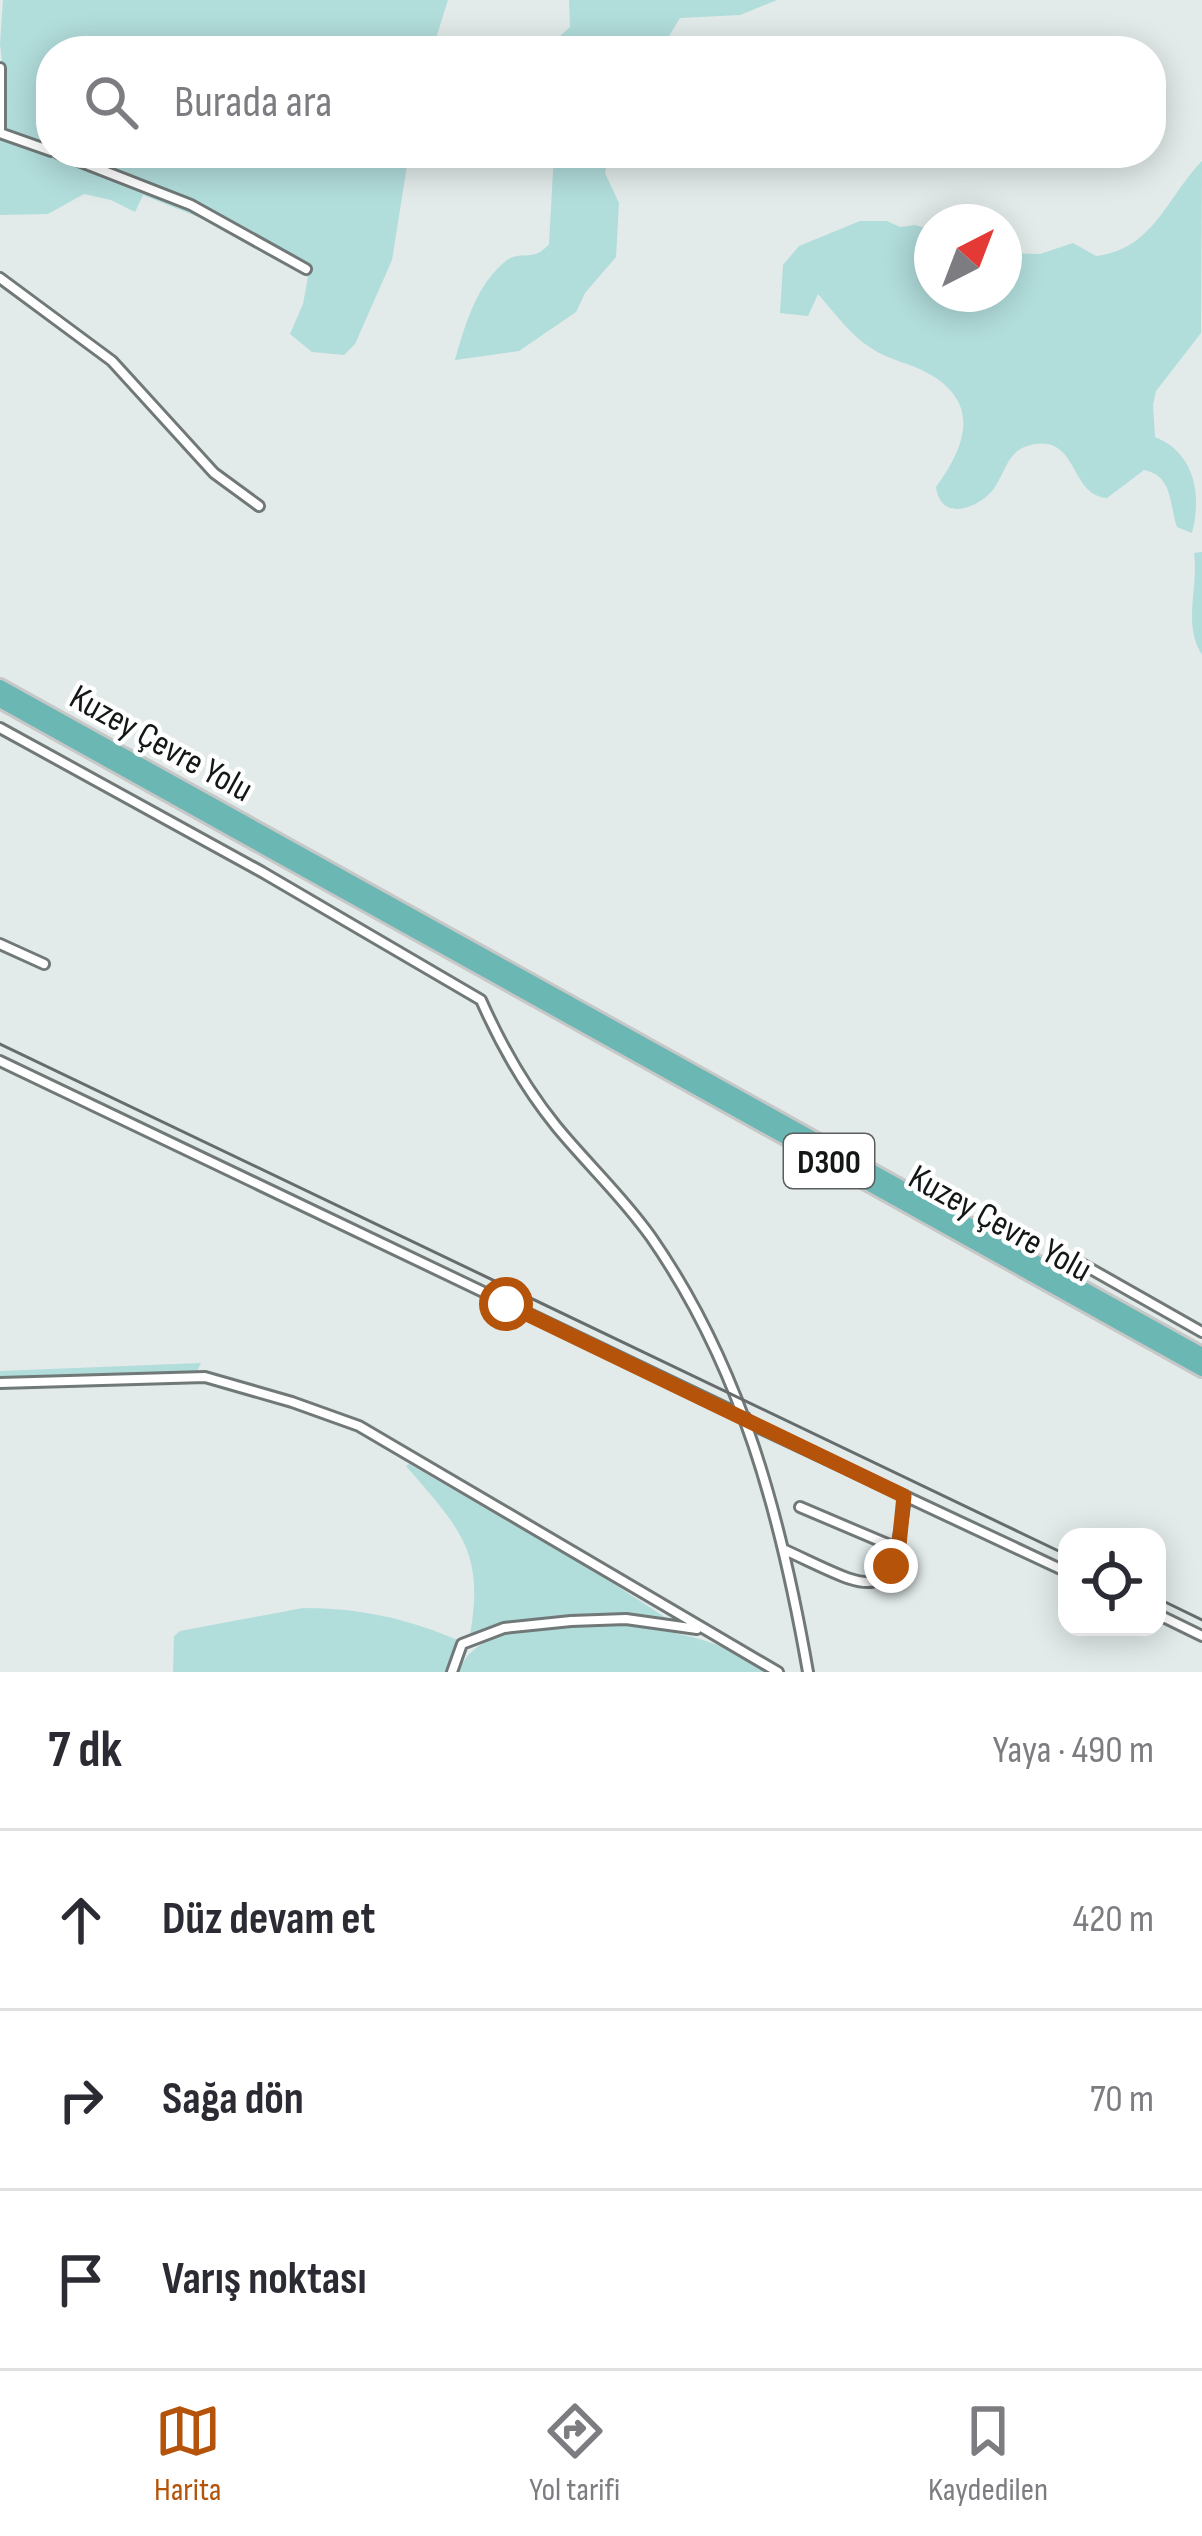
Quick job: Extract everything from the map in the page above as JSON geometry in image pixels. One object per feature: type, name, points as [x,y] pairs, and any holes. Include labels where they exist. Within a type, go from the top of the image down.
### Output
[{"type":"highway","name":"Kuzey Çevre Yolu","points":[[0,687],[417,925]]},
{"type":"highway","name":"Kuzey Çevre Yolu","points":[[0,700],[417,925]]},
{"type":"highway","name":"D300","points":[[417,925],[459,948]]},
{"type":"highway","name":"Kuzey Çevre Yolu","points":[[459,948],[1202,1355]]},
{"type":"highway","name":"Kuzey Çevre Yolu","points":[[459,948],[1202,1369]]},
{"type":"street","points":[[0,68],[0,131],[36,145]]},
{"type":"street","points":[[95,168],[191,205],[306,269]]},
{"type":"street","points":[[0,278],[112,361],[214,472],[259,506]]},
{"type":"street","points":[[0,728],[262,872],[481,1000],[541,1105],[620,1194],[684,1287],[716,1345],[746,1420],[783,1549],[808,1672]]},
{"type":"street","points":[[0,944],[44,964]]},
{"type":"street","points":[[0,1061],[1058,1568]]},
{"type":"street","points":[[1082,1264],[1202,1332]]},
{"type":"street","points":[[0,1382],[205,1377],[315,1409],[359,1426],[778,1672]]},
{"type":"street","points":[[783,1549],[863,1584],[884,1574],[898,1549],[904,1496]]},
{"type":"street","points":[[800,1507],[898,1549]]},
{"type":"street","points":[[452,1672],[462,1644],[517,1626],[613,1618],[704,1629]]},
{"type":"street","points":[[1166,1618],[1202,1636]]},
{"type":"shaded area","points":[[3,0],[448,0],[437,36],[36,36],[36,168],[407,168],[392,260],[355,344],[344,355],[312,352],[290,334],[308,277],[213,223],[143,195],[135,212],[84,194],[48,214],[0,215],[0,141],[7,105],[0,44]]},
{"type":"shaded area","points":[[569,0],[777,0],[740,15],[680,18],[669,36],[560,36],[570,27]]},
{"type":"shaded area","points":[[1202,161],[1201,333],[1156,391],[1153,405],[1155,437],[1179,453],[1192,477],[1196,504],[1192,533],[1177,527],[1165,484],[1153,473],[1144,470],[1107,498],[1085,486],[1056,447],[1044,444],[1027,446],[1013,455],[992,491],[979,502],[949,507],[936,487],[954,458],[963,428],[957,400],[947,387],[863,342],[818,294],[808,316],[780,313],[783,265],[799,246],[860,221],[914,225],[914,312],[1022,312],[1022,254],[1040,254],[1073,243],[1096,256],[1116,251],[1146,233]]},
{"type":"shaded area","points":[[553,168],[606,168],[619,203],[616,257],[585,293],[576,312],[519,351],[455,360],[468,319],[488,280],[507,260],[533,255],[549,244]]},
{"type":"shaded area","points":[[1202,552],[1202,655],[1192,618],[1194,553]]},
{"type":"shaded area","points":[[201,1363],[195,1375],[0,1380],[0,1371]]},
{"type":"shaded area","points":[[406,1466],[677,1625],[572,1622],[469,1640],[471,1563],[455,1526]]},
{"type":"shaded area","points":[[303,1608],[385,1616],[462,1642],[451,1672],[173,1672],[174,1636],[180,1631]]},
{"type":"shaded area","points":[[626,1625],[715,1644],[764,1672],[459,1672],[469,1655],[507,1634]]},
{"type":"railway","points":[[0,1044],[1058,1551]]},
{"type":"railway","points":[[1166,1602],[1202,1620]]},
{"type":"route","points":[[506,1304],[904,1496],[897,1556],[891,1566]]}]
